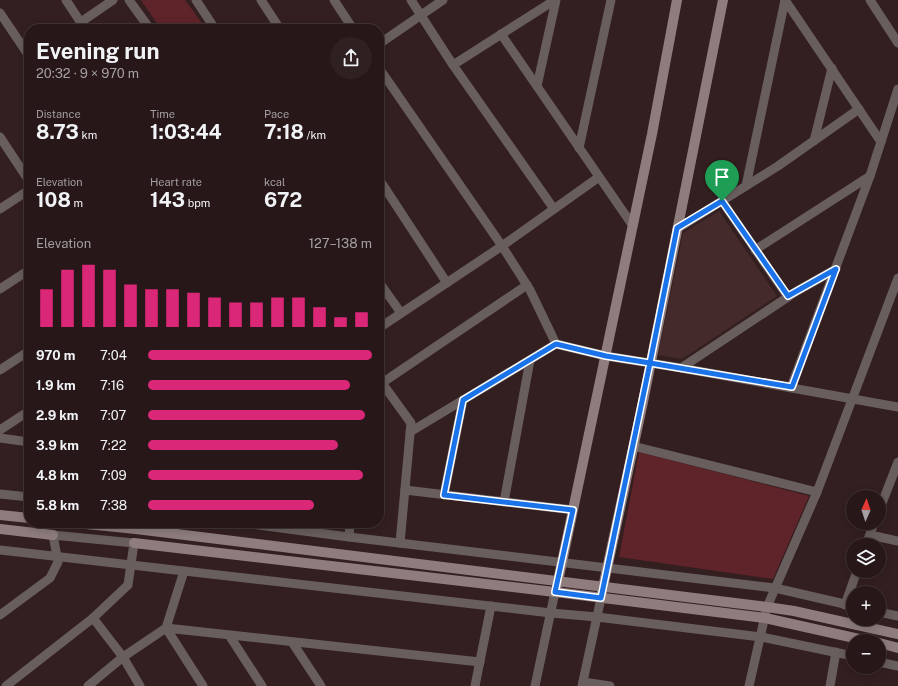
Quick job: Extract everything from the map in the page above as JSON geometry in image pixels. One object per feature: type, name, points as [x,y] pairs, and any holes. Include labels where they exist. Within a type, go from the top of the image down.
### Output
[{"type":"street","points":[[66,0],[82,24]]},
{"type":"street","points":[[85,24],[113,0]]},
{"type":"street","points":[[129,0],[146,24]]},
{"type":"street","points":[[196,0],[212,24]]},
{"type":"street","points":[[261,0],[277,24]]},
{"type":"street","points":[[334,0],[350,24]]},
{"type":"street","points":[[411,0],[453,65],[554,209]]},
{"type":"street","points":[[384,41],[443,0]]},
{"type":"street","points":[[453,65],[555,0]]},
{"type":"street","points":[[537,86],[555,0]]},
{"type":"street","points":[[579,148],[611,0]]},
{"type":"street","points":[[535,686],[633,226],[677,0]]},
{"type":"street","points":[[610,686],[582,684],[608,568],[723,0]]},
{"type":"street","points":[[785,0],[882,142]]},
{"type":"street","points":[[746,186],[785,0]]},
{"type":"street","points":[[870,0],[898,43]]},
{"type":"street","points":[[0,12],[24,48]]},
{"type":"street","points":[[501,34],[633,226]]},
{"type":"street","points":[[814,141],[832,68]]},
{"type":"street","points":[[384,75],[502,246],[527,285],[556,344]]},
{"type":"street","points":[[792,387],[870,176],[898,89]]},
{"type":"street","points":[[677,228],[778,166],[859,109]]},
{"type":"street","points":[[2,143],[24,174]]},
{"type":"street","points":[[755,250],[870,176]]},
{"type":"street","points":[[384,325],[502,246],[599,177]]},
{"type":"street","points":[[384,188],[447,283]]},
{"type":"street","points":[[0,210],[24,193]]},
{"type":"street","points":[[722,201],[788,296]]},
{"type":"street","points":[[681,368],[788,296],[836,269]]},
{"type":"street","points":[[0,289],[24,273]]},
{"type":"street","points":[[749,686],[767,607],[817,492],[898,278]]},
{"type":"street","points":[[384,381],[527,285]]},
{"type":"street","points":[[384,289],[401,313]]},
{"type":"street","points":[[410,432],[556,344],[606,356],[792,387],[898,407]]},
{"type":"street","points":[[0,370],[24,353]]},
{"type":"street","points":[[504,502],[530,360]]},
{"type":"street","points":[[384,389],[411,423],[400,543]]},
{"type":"street","points":[[444,495],[463,400]]},
{"type":"street","points":[[0,430],[24,414]]},
{"type":"street","points":[[0,438],[24,441]]},
{"type":"street","points":[[633,446],[817,492]]},
{"type":"street","points":[[886,495],[896,473],[898,462]]},
{"type":"street","points":[[405,490],[573,510]]},
{"type":"street","points":[[0,494],[24,496]]},
{"type":"street","points":[[0,515],[24,517]]},
{"type":"street","points":[[118,528],[558,580],[767,607],[794,611],[898,634]]},
{"type":"street","points":[[299,528],[349,537],[775,588],[846,604]]},
{"type":"street","points":[[349,537],[350,528]]},
{"type":"street","points":[[0,529],[134,543],[765,618],[846,636]]},
{"type":"street","points":[[869,538],[871,530]]},
{"type":"street","points":[[870,534],[898,540]]},
{"type":"street","points":[[3,611],[50,578],[58,562],[53,535]]},
{"type":"street","points":[[6,686],[93,618],[128,585],[134,543]]},
{"type":"street","points":[[0,550],[597,617],[761,637],[846,654]]},
{"type":"street","points":[[88,686],[123,657],[166,628],[184,571]]},
{"type":"street","points":[[475,686],[491,606]]},
{"type":"street","points":[[886,613],[898,616]]},
{"type":"street","points":[[93,618],[123,657],[140,686]]},
{"type":"street","points":[[166,628],[480,662]]},
{"type":"street","points":[[166,628],[203,686]]},
{"type":"street","points":[[229,635],[262,686]]},
{"type":"street","points":[[292,642],[321,686]]},
{"type":"street","points":[[886,645],[898,648]]},
{"type":"street","points":[[830,686],[836,652]]},
{"type":"street","points":[[886,663],[898,666]]},
{"type":"shaded area","points":[[141,0],[185,0],[202,24],[158,24]]},
{"type":"shaded area","points":[[719,211],[777,296],[682,359],[658,355],[683,233]]},
{"type":"shaded area","points":[[639,452],[809,496],[773,579],[619,557]]},
{"type":"route","points":[[722,201],[677,228],[650,363],[606,356],[556,344],[463,400],[444,495],[573,510],[555,592],[601,598],[650,363],[792,387],[836,269],[788,296],[722,201]]}]
